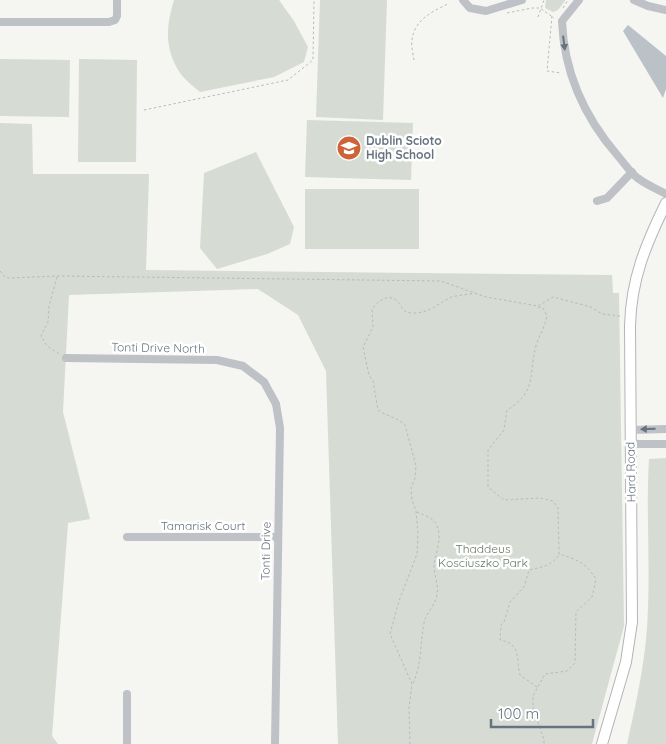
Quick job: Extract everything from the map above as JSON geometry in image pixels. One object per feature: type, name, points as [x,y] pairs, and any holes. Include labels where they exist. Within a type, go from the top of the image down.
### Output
[{"type":"main road","name":"Hard Road","points":[[602,744],[626,662],[632,622],[631,297],[641,260],[666,203]]},
{"type":"street","points":[[0,22],[109,22],[115,20],[117,16],[117,0]]},
{"type":"street","points":[[463,0],[470,8],[477,11],[486,11],[522,0]]},
{"type":"street","points":[[579,0],[562,21],[564,51],[570,73],[585,109],[602,138],[632,172],[638,178],[666,194]]},
{"type":"street","points":[[634,0],[648,6],[666,10]]},
{"type":"street","points":[[597,201],[607,198],[632,172]]},
{"type":"street","name":"Tonti Drive North","points":[[66,358],[218,360],[243,366],[248,370]]},
{"type":"street","name":"Tonti Drive","points":[[248,370],[264,382],[276,404],[280,428],[275,744]]},
{"type":"street","points":[[631,430],[666,429]]},
{"type":"street","points":[[631,444],[666,444]]},
{"type":"street","name":"Tamarisk Court","points":[[127,537],[278,537]]},
{"type":"street","points":[[127,694],[127,744]]},
{"type":"path","points":[[144,110],[288,80],[313,60],[314,0]]},
{"type":"path","points":[[540,0],[542,4]]},
{"type":"path","points":[[538,17],[544,0]]},
{"type":"path","points":[[414,60],[411,40],[415,29],[428,14],[448,4]]},
{"type":"path","points":[[504,13],[540,8],[562,21]]},
{"type":"path","points":[[552,16],[547,71],[561,73]]},
{"type":"path","points":[[0,271],[5,277],[9,278],[58,276],[441,281],[486,297],[543,308],[547,316],[535,350],[532,379],[525,395],[517,404],[507,410],[504,430],[488,450],[488,487],[504,500],[540,498],[552,501],[558,508],[560,554],[554,562],[547,566],[529,570],[524,587],[510,602],[500,633],[500,640],[508,642],[517,651],[520,675],[531,681],[537,688]]},
{"type":"path","points":[[58,276],[49,306],[48,322],[41,336],[47,346],[66,358]]},
{"type":"path","points":[[412,684],[390,634],[399,601],[417,554],[416,511],[412,500],[411,488],[415,478],[416,466],[405,425],[378,410],[373,381],[369,375],[363,347],[373,327],[372,309],[380,300],[386,298],[399,303],[400,308],[406,313],[414,314],[433,309],[453,296],[476,293]]},
{"type":"path","points":[[538,306],[553,297],[591,307],[602,314],[620,316]]},
{"type":"path","points":[[410,744],[409,708],[412,684],[421,653],[424,624],[437,598],[438,587],[434,564],[439,549],[437,525],[433,520],[416,511]]},
{"type":"path","points":[[544,744],[533,708],[533,696],[545,674],[567,671],[575,663],[576,612],[592,597],[596,579],[588,567],[580,561],[560,554]]},
{"type":"green space","points":[[174,0],[279,0],[294,21],[308,47],[304,62],[274,77],[200,92],[180,73],[171,55],[168,28]]},
{"type":"green space","points":[[320,0],[387,0],[383,120],[316,117]]},
{"type":"green space","points":[[546,0],[565,1],[558,10],[553,12],[545,8]]},
{"type":"green space","points":[[0,59],[70,60],[69,117],[0,116]]},
{"type":"green space","points":[[79,59],[137,60],[136,162],[78,162]]},
{"type":"green space","points":[[307,120],[413,123],[411,180],[305,177]]},
{"type":"green space","name":"Thaddeus Kosciuszko Park","points":[[0,123],[32,124],[33,174],[149,174],[146,270],[612,275],[613,293],[619,293],[624,626],[592,744],[338,744],[326,371],[298,315],[258,289],[69,295],[63,412],[90,519],[68,523],[52,736],[58,744],[0,744]]},
{"type":"green space","points":[[256,152],[294,227],[290,244],[267,254],[217,269],[200,248],[204,173]]},
{"type":"green space","points":[[305,189],[419,189],[419,249],[305,249]]},
{"type":"green space","points":[[666,458],[666,744],[627,744],[646,643],[649,459]]},
{"type":"shaded area","points":[[628,25],[666,56],[666,89],[663,98],[623,31]]},
{"type":"place","name":"Dublin Scioto High School","points":[[349,148]]}]
